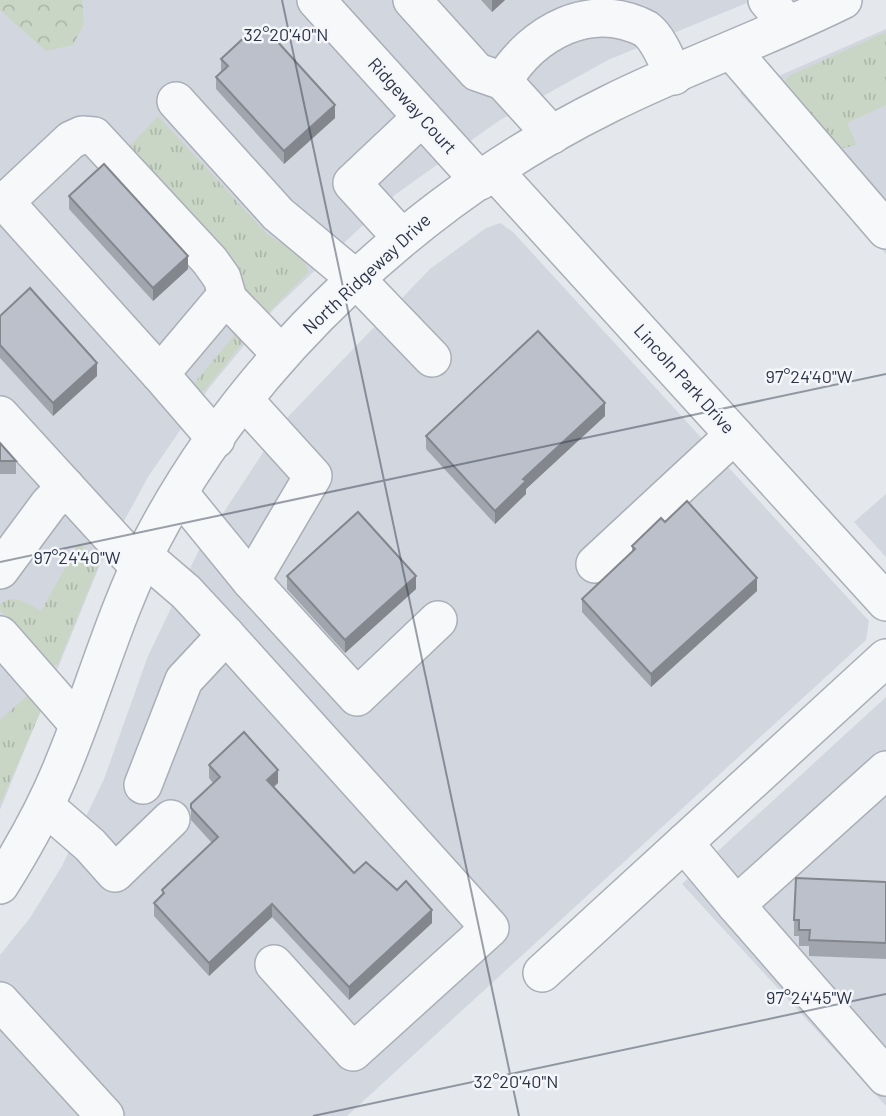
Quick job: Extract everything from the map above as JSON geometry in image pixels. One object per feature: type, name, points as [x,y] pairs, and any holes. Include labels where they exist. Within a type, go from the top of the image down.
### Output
[{"type":"street","name":"Ridgeway Court","points":[[316,0],[422,117],[488,176]]},
{"type":"street","points":[[412,0],[477,72],[503,81],[552,135]]},
{"type":"street","name":"North Ridgeway Drive","points":[[4,869],[45,806],[142,562],[180,494],[216,439],[281,354],[356,279],[434,212],[552,135],[609,104],[732,51],[777,12],[843,0]]},
{"type":"street","points":[[503,81],[518,56],[544,36],[580,14],[599,11],[619,15],[648,30],[674,76]]},
{"type":"street","points":[[732,51],[886,230]]},
{"type":"street","points":[[176,101],[278,214],[356,279],[432,358]]},
{"type":"street","points":[[402,238],[352,183],[422,117]]},
{"type":"street","points":[[216,439],[5,202],[71,140],[82,135],[94,136],[210,261],[222,278],[228,299],[281,354]]},
{"type":"street","name":"Lincoln Park Drive","points":[[488,176],[734,435],[879,594]]},
{"type":"street","points":[[160,374],[219,304],[228,299]]},
{"type":"street","points":[[244,400],[313,476],[251,580]]},
{"type":"street","points":[[0,415],[66,487],[142,562],[186,592],[490,928],[354,1052],[274,964]]},
{"type":"street","points":[[595,564],[734,435]]},
{"type":"street","points":[[0,569],[48,504],[66,487]]},
{"type":"street","points":[[180,494],[251,580],[357,696],[438,620]]},
{"type":"street","points":[[144,785],[184,680],[226,635]]},
{"type":"street","points":[[4,648],[78,724]]},
{"type":"street","points":[[542,973],[886,658]]},
{"type":"street","points":[[736,905],[886,770]]},
{"type":"street","points":[[45,806],[90,845],[115,873],[171,819]]},
{"type":"street","points":[[684,843],[886,1077]]},
{"type":"street","points":[[1,1005],[105,1116]]},
{"type":"shaded area","points":[[0,0],[754,0],[608,60],[500,120],[396,194],[274,309],[209,388],[148,477],[99,567],[0,810]]},
{"type":"shaded area","points":[[886,29],[886,254],[740,93]]},
{"type":"shaded area","points":[[500,223],[513,232],[869,621],[866,640],[347,1116],[0,1116],[0,955],[30,918],[62,866],[104,779],[148,656],[199,550],[283,422],[430,269],[486,228]]},
{"type":"shaded area","points":[[886,494],[886,557],[854,522]]},
{"type":"shaded area","points":[[886,697],[886,1106],[682,884]]},
{"type":"green space","points":[[0,0],[82,0],[84,24],[73,45],[46,51],[0,10]]},
{"type":"green space","points":[[886,32],[886,105],[847,123],[857,145],[843,148],[786,90],[785,81],[789,76]]},
{"type":"green space","points":[[158,116],[267,234],[304,257],[308,272],[265,316],[122,154]]},
{"type":"green space","points":[[236,333],[244,341],[204,391],[197,390],[195,382]]},
{"type":"green space","points":[[79,543],[88,551],[97,549],[100,561],[58,664],[53,666],[0,610],[0,604],[16,599],[41,611]]},
{"type":"green space","points":[[29,694],[41,711],[0,804],[0,720]]},
{"type":"building","points":[[266,29],[335,105],[284,151],[216,77],[228,66],[221,59],[248,34],[254,40]]},
{"type":"building","points":[[104,164],[188,256],[153,288],[69,196]]},
{"type":"building","points":[[30,288],[97,363],[53,403],[0,345],[0,316]]},
{"type":"building","points":[[538,331],[605,403],[523,479],[526,481],[495,511],[426,436]]},
{"type":"building","points":[[0,443],[16,461],[0,461]]},
{"type":"building","points":[[687,501],[757,578],[651,674],[582,599],[635,549],[632,546],[661,518],[665,522]]},
{"type":"building","points":[[358,512],[416,576],[345,640],[287,576]]},
{"type":"building","points":[[244,732],[278,770],[267,780],[354,873],[366,862],[397,890],[406,881],[432,910],[349,987],[272,904],[209,963],[154,903],[164,893],[162,890],[218,837],[191,808],[191,804],[220,777],[209,765]]},
{"type":"building","points":[[796,878],[886,882],[886,943],[809,940],[810,930],[799,930],[799,920],[794,920]]}]
